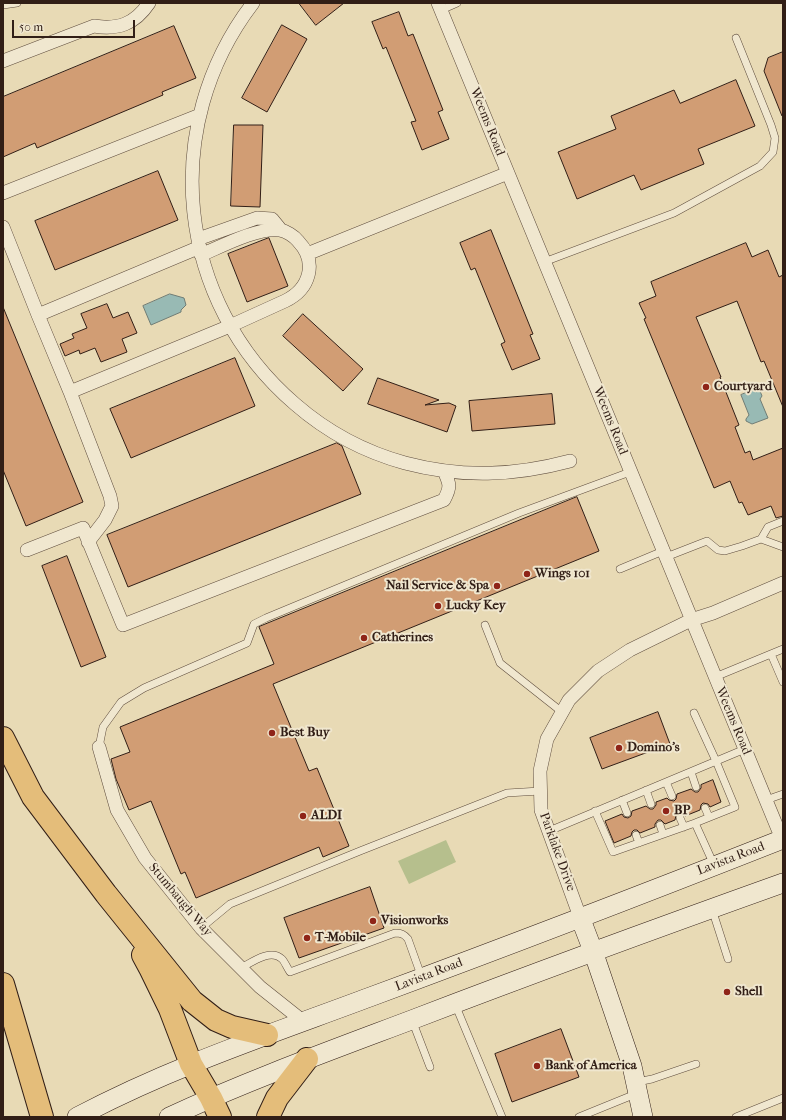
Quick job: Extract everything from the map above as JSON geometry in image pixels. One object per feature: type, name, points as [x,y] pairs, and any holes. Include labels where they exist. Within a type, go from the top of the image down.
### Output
[{"type":"highway","points":[[3,738],[33,798],[106,894],[192,1001],[216,1020],[232,1027],[267,1035]]},
{"type":"highway","points":[[106,894],[150,968],[170,1009],[191,1064],[211,1098],[220,1117]]},
{"type":"highway","points":[[3,984],[42,1117]]},
{"type":"highway","points":[[268,1117],[277,1098],[307,1059]]},
{"type":"main road","name":"Lavista Road","points":[[77,1117],[115,1097],[191,1064],[422,978],[783,839]]},
{"type":"main road","points":[[169,1117],[211,1098],[307,1059],[593,951],[783,883]]},
{"type":"main road","points":[[580,917],[632,1066],[643,1117]]},
{"type":"street","points":[[3,61],[94,26],[106,28],[132,21],[144,11],[149,3]]},
{"type":"street","points":[[253,3],[230,38],[207,88],[194,142],[192,170],[192,198],[200,247],[209,280],[219,306],[247,353],[284,395],[305,413],[328,429],[353,443],[378,454],[405,463],[444,471],[487,474],[543,468],[570,461]]},
{"type":"street","name":"Weems Road","points":[[440,7],[691,620],[783,839]]},
{"type":"street","points":[[3,193],[200,115]]},
{"type":"street","points":[[307,254],[508,173]]},
{"type":"street","points":[[38,315],[200,247],[257,218],[272,219],[281,230],[296,238],[307,254],[309,273],[306,282],[294,297],[230,326],[70,392]]},
{"type":"street","points":[[3,227],[70,392],[110,496],[112,506],[105,520],[88,542]]},
{"type":"street","points":[[27,550],[83,528],[123,625],[444,500],[449,491],[448,481],[444,471]]},
{"type":"street","name":"Parklake Drive","points":[[580,917],[541,810],[540,791],[540,771],[547,739],[569,700],[598,671],[630,650],[691,620],[713,613],[783,583]]},
{"type":"street","name":"Stumbaugh Way","points":[[99,748],[117,810],[145,858],[201,928],[260,987],[304,1022]]},
{"type":"lane","points":[[3,5],[17,3]]},
{"type":"lane","points":[[440,7],[457,3]]},
{"type":"lane","points":[[544,262],[674,213],[760,166],[773,152],[775,138],[771,125],[736,38]]},
{"type":"lane","points":[[99,748],[103,727],[121,702],[144,688],[247,643],[254,624],[519,513],[630,472]]},
{"type":"lane","points":[[620,569],[707,541],[718,550],[725,551],[742,546],[760,539],[768,527],[783,521]]},
{"type":"lane","points":[[760,539],[783,548]]},
{"type":"lane","points":[[485,625],[500,663],[562,712]]},
{"type":"lane","points":[[715,677],[783,649]]},
{"type":"lane","points":[[771,654],[783,682]]},
{"type":"lane","points":[[595,811],[613,852],[735,807],[694,713]]},
{"type":"lane","points":[[548,830],[745,749]]},
{"type":"lane","points":[[691,772],[696,787]]},
{"type":"lane","points":[[666,782],[672,796]]},
{"type":"lane","points":[[646,790],[651,804]]},
{"type":"lane","points":[[201,928],[230,904],[360,851],[508,793],[540,791]]},
{"type":"lane","points":[[766,800],[783,794]]},
{"type":"lane","points":[[622,800],[627,813]]},
{"type":"lane","points":[[705,808],[709,817]]},
{"type":"lane","points":[[680,818],[684,827]]},
{"type":"lane","points":[[695,823],[714,866]]},
{"type":"lane","points":[[660,826],[663,834]]},
{"type":"lane","points":[[636,835],[639,843]]},
{"type":"lane","points":[[712,909],[728,959]]},
{"type":"lane","points":[[241,968],[264,956],[272,955],[278,956],[283,960],[290,972],[395,933],[400,933],[405,935],[408,939],[422,978]]},
{"type":"lane","points":[[455,1003],[502,1117]]},
{"type":"lane","points":[[412,1019],[430,1067]]},
{"type":"lane","points":[[579,1117],[637,1088],[652,1078],[696,1064]]},
{"type":"lane","points":[[736,1117],[783,1098]]},
{"type":"green space","points":[[446,840],[456,862],[409,884],[398,861]]},
{"type":"water","points":[[170,294],[184,298],[186,305],[181,312],[151,325],[143,306]]},
{"type":"water","points":[[755,389],[760,391],[762,396],[760,399],[768,418],[752,424],[746,421],[749,415],[741,395]]},
{"type":"building","points":[[299,3],[344,3],[316,25]]},
{"type":"building","points":[[399,12],[408,36],[413,34],[443,110],[438,112],[449,139],[422,150],[411,122],[416,121],[386,47],[383,49],[372,22]]},
{"type":"building","points":[[282,25],[307,39],[267,112],[242,98]]},
{"type":"building","points":[[174,26],[196,78],[162,92],[163,95],[37,148],[35,143],[3,157],[3,97]]},
{"type":"building","points":[[783,52],[782,116],[764,71],[768,58]]},
{"type":"building","points":[[736,80],[755,126],[698,149],[704,164],[641,190],[634,175],[577,199],[558,152],[616,129],[611,116],[674,90],[680,103]]},
{"type":"building","points":[[234,125],[263,125],[260,207],[231,206]]},
{"type":"building","points":[[158,171],[178,220],[55,270],[35,221]]},
{"type":"building","points":[[491,230],[533,334],[530,335],[540,359],[512,370],[501,344],[505,342],[475,268],[471,270],[460,243]]},
{"type":"building","points":[[269,238],[288,286],[247,302],[228,254]]},
{"type":"building","name":"Courtyard","points":[[746,243],[752,257],[768,250],[779,277],[783,275],[783,407],[764,361],[761,362],[737,301],[696,317],[739,425],[735,427],[745,453],[750,451],[753,460],[783,448],[783,516],[776,518],[771,506],[748,515],[742,502],[739,503],[730,481],[714,488],[644,319],[646,318],[639,303],[656,296],[651,282]]},
{"type":"building","points":[[107,304],[113,318],[128,312],[137,333],[122,339],[127,352],[101,362],[95,348],[80,354],[79,350],[65,356],[60,344],[74,338],[72,334],[87,328],[81,314]]},
{"type":"building","points":[[3,307],[83,502],[26,526],[3,470]]},
{"type":"building","points":[[303,314],[363,369],[343,391],[283,336]]},
{"type":"building","points":[[235,358],[255,406],[131,458],[110,409]]},
{"type":"building","points":[[378,378],[439,400],[425,405],[449,403],[456,406],[447,432],[368,404]]},
{"type":"building","points":[[552,394],[555,424],[472,431],[469,401]]},
{"type":"building","points":[[337,443],[342,446],[361,494],[128,587],[107,535]]},
{"type":"building","points":[[577,497],[599,551],[273,684],[309,771],[317,768],[349,846],[323,857],[319,847],[196,898],[185,872],[181,874],[151,801],[129,810],[116,779],[111,759],[130,752],[120,727],[274,664],[259,627]]},
{"type":"building","points":[[67,556],[106,657],[81,667],[42,566]]},
{"type":"building","points":[[658,712],[670,744],[602,769],[590,738]]},
{"type":"building","name":"BP","points":[[713,780],[721,802],[710,807],[708,804],[703,803],[700,810],[685,816],[678,813],[675,820],[665,824],[661,820],[658,820],[655,827],[640,833],[637,830],[634,830],[631,836],[614,843],[605,821],[622,814],[624,817],[628,818],[631,816],[632,811],[646,806],[653,809],[656,802],[667,798],[674,801],[677,794],[691,789],[698,792],[701,785]]},
{"type":"building","points":[[370,887],[384,928],[299,958],[284,918]]},
{"type":"building","name":"Bank of America","points":[[561,1029],[579,1077],[512,1102],[495,1054]]},
{"type":"place","name":"Courtyard","points":[[706,387]]},
{"type":"place","name":"Wings 101","points":[[527,574]]},
{"type":"place","name":"Nail Service & Spa","points":[[497,586]]},
{"type":"place","name":"Lucky Key","points":[[438,606]]},
{"type":"place","name":"Catherines","points":[[364,638]]},
{"type":"place","name":"Best Buy","points":[[272,733]]},
{"type":"place","name":"Domino's","points":[[619,748]]},
{"type":"place","name":"BP","points":[[666,811]]},
{"type":"place","name":"ALDI","points":[[303,816]]},
{"type":"place","name":"Visionworks","points":[[373,921]]},
{"type":"place","name":"T-Mobile","points":[[307,938]]},
{"type":"place","name":"Shell","points":[[727,992]]},
{"type":"place","name":"Bank of America","points":[[537,1066]]}]
